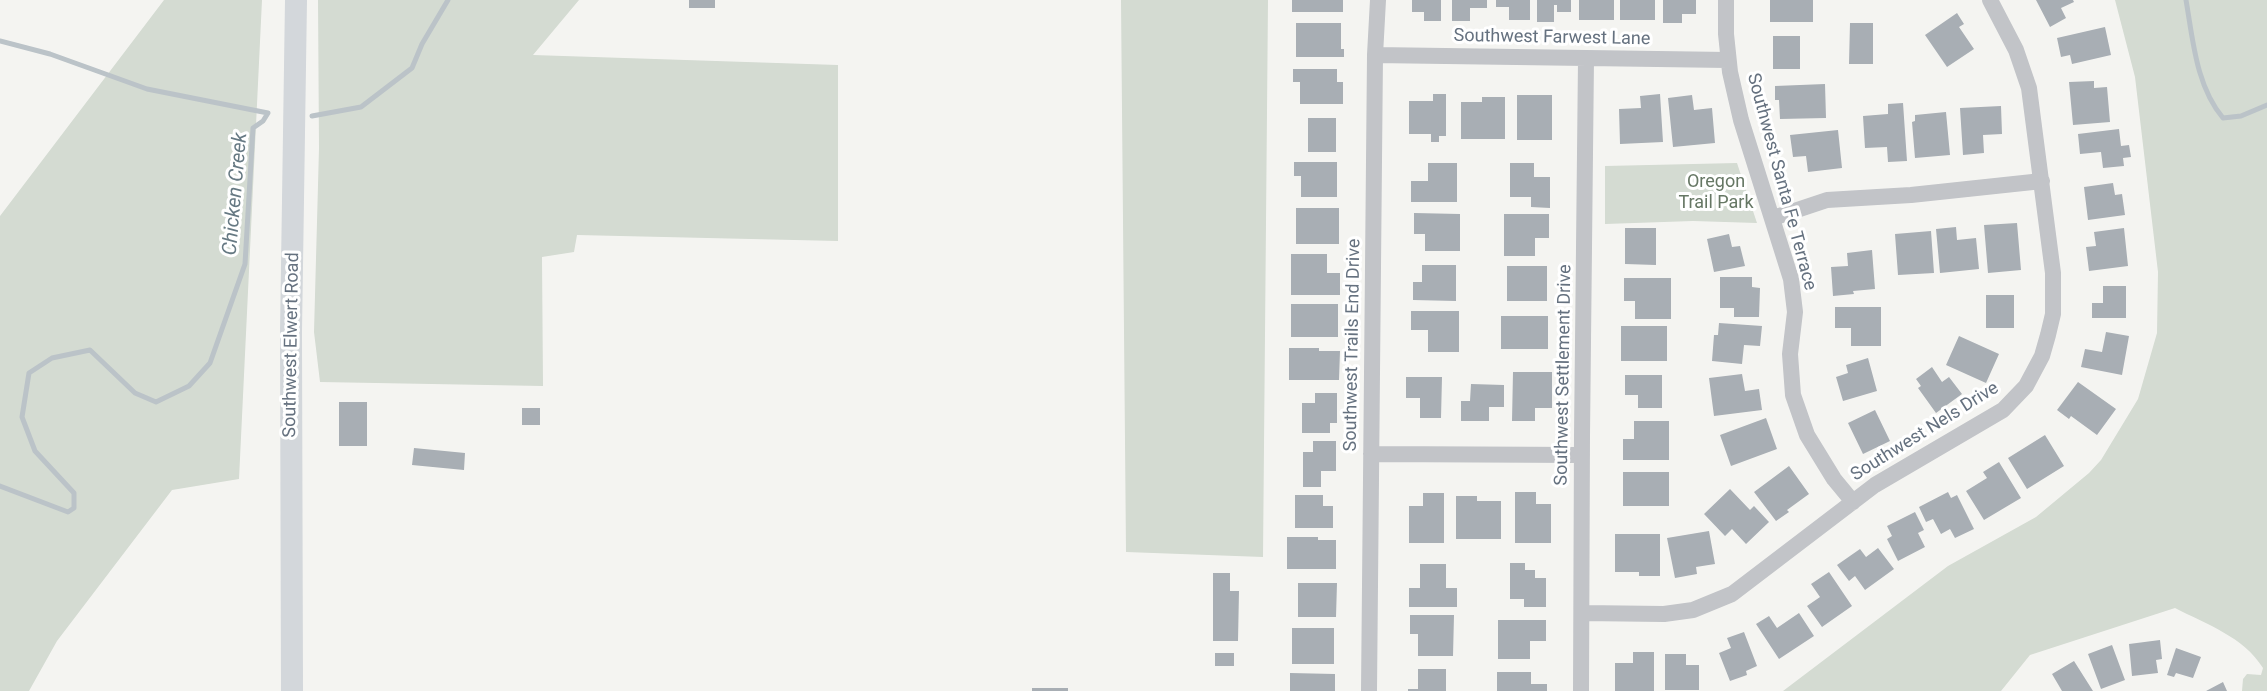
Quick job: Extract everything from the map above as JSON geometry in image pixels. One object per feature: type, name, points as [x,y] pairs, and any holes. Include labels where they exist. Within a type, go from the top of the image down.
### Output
[{"type":"main road","name":"Southwest Elwert Road","points":[[292,691],[291,344],[296,0]]},
{"type":"street","name":"Southwest Trails End Drive","points":[[1369,691],[1375,55],[1378,0]]},
{"type":"street","name":"Southwest Santa Fe Terrace","points":[[1726,0],[1728,60],[1741,120],[1773,218],[1793,295],[1795,312],[1790,354],[1793,395],[1806,435],[1834,479],[1853,502]]},
{"type":"street","name":"Southwest Nels Drive","points":[[1582,613],[1664,614],[1693,610],[1732,594],[1853,502],[1925,454],[2003,410],[2026,386],[2042,356],[2053,314],[2052,273],[2033,110],[2024,70],[2006,28],[1990,0]]},
{"type":"street","name":"Southwest Farwest Lane","points":[[1375,55],[1728,60]]},
{"type":"street","name":"Southwest Settlement Drive","points":[[1581,691],[1586,59]]},
{"type":"street","points":[[1773,218],[1827,200],[1911,195],[2042,181]]},
{"type":"street","points":[[1371,454],[1582,455]]},
{"type":"green space","points":[[164,0],[262,0],[239,479],[172,490],[57,641],[29,691],[0,691],[0,216]]},
{"type":"green space","points":[[318,0],[579,0],[533,55],[838,65],[838,241],[577,235],[574,252],[542,257],[543,386],[320,382],[314,332],[319,148]]},
{"type":"green space","points":[[1121,0],[1268,0],[1263,557],[1126,552]]},
{"type":"green space","points":[[2115,0],[2267,0],[2267,691],[2242,691],[2243,679],[2247,674],[2261,675],[2263,668],[2246,648],[2224,632],[2175,608],[2030,655],[2001,691],[1783,691],[1948,566],[2036,517],[2089,473],[2101,460],[2138,399],[2157,333],[2158,272],[2135,77]]},
{"type":"green space","name":"Oregon Trail Park","points":[[1737,163],[1757,223],[1693,221],[1605,224],[1605,166]]},
{"type":"building","points":[[689,0],[715,0],[715,8],[689,8]]},
{"type":"building","points":[[1292,0],[1343,0],[1343,12],[1292,12]]},
{"type":"building","points":[[1412,0],[1441,0],[1441,21],[1424,21],[1424,12],[1412,12]]},
{"type":"building","points":[[1452,0],[1487,0],[1487,8],[1470,8],[1470,21],[1452,21]]},
{"type":"building","points":[[1496,0],[1530,0],[1530,20],[1509,20],[1509,7],[1496,7]]},
{"type":"building","points":[[1537,0],[1571,0],[1571,12],[1557,12],[1557,5],[1554,5],[1554,22],[1537,22]]},
{"type":"building","points":[[1579,0],[1614,0],[1614,20],[1579,20]]},
{"type":"building","points":[[1620,0],[1655,0],[1655,20],[1620,20]]},
{"type":"building","points":[[1663,0],[1696,0],[1696,14],[1682,14],[1682,23],[1663,23]]},
{"type":"building","points":[[1770,0],[1813,0],[1813,22],[1770,22]]},
{"type":"building","points":[[2036,0],[2073,0],[2074,2],[2061,8],[2066,18],[2050,27]]},
{"type":"building","points":[[1957,13],[1964,24],[1959,27],[1974,49],[1947,67],[1925,35]]},
{"type":"building","points":[[1296,23],[1341,23],[1341,49],[1344,49],[1344,57],[1296,57]]},
{"type":"building","points":[[1850,23],[1873,23],[1873,64],[1849,64]]},
{"type":"building","points":[[2105,27],[2111,55],[2072,64],[2070,55],[2061,57],[2057,38]]},
{"type":"building","points":[[1773,36],[1800,36],[1800,69],[1773,69]]},
{"type":"building","points":[[1293,69],[1337,69],[1337,82],[1343,82],[1343,104],[1300,104],[1300,82],[1293,82]]},
{"type":"building","points":[[2094,81],[2094,88],[2107,87],[2110,122],[2073,125],[2069,82]]},
{"type":"building","points":[[1825,84],[1826,118],[1780,119],[1779,100],[1775,100],[1775,86]]},
{"type":"building","points":[[1433,94],[1446,94],[1446,136],[1439,136],[1439,142],[1431,142],[1431,134],[1409,134],[1409,101],[1433,101]]},
{"type":"building","points":[[1660,94],[1663,142],[1620,144],[1619,109],[1641,108],[1640,96]]},
{"type":"building","points":[[1517,95],[1552,95],[1552,140],[1517,140]]},
{"type":"building","points":[[1692,95],[1694,110],[1712,108],[1715,143],[1673,147],[1668,98]]},
{"type":"building","points":[[1482,97],[1505,97],[1505,139],[1461,139],[1461,102],[1482,102]]},
{"type":"building","points":[[1903,103],[1907,161],[1888,162],[1887,147],[1865,148],[1863,116],[1888,114],[1888,104]]},
{"type":"building","points":[[2001,106],[2002,134],[1983,135],[1984,153],[1963,155],[1960,108]]},
{"type":"building","points":[[1946,112],[1950,155],[1915,158],[1912,122],[1915,121],[1915,115]]},
{"type":"building","points":[[1308,118],[1336,118],[1336,152],[1308,152]]},
{"type":"building","points":[[2119,129],[2121,146],[2129,145],[2131,157],[2123,158],[2124,166],[2103,168],[2101,152],[2080,154],[2078,134]]},
{"type":"building","points":[[1838,130],[1842,168],[1808,172],[1806,156],[1793,157],[1790,135]]},
{"type":"building","points":[[1294,162],[1337,162],[1337,197],[1301,197],[1301,176],[1294,176]]},
{"type":"building","points":[[1428,163],[1457,163],[1457,202],[1411,202],[1411,181],[1428,181]]},
{"type":"building","points":[[1510,163],[1534,163],[1534,177],[1550,177],[1550,208],[1531,207],[1531,197],[1510,197]]},
{"type":"building","points":[[2113,183],[2115,195],[2122,194],[2125,215],[2088,220],[2084,187]]},
{"type":"building","points":[[1296,208],[1339,208],[1339,244],[1296,244]]},
{"type":"building","points":[[1414,213],[1460,214],[1460,251],[1425,251],[1425,234],[1414,234]]},
{"type":"building","points":[[1504,214],[1549,214],[1549,238],[1535,238],[1535,256],[1504,256]]},
{"type":"building","points":[[2017,223],[2021,270],[1988,273],[1984,225]]},
{"type":"building","points":[[1956,227],[1957,240],[1976,238],[1979,269],[1940,273],[1936,229]]},
{"type":"building","points":[[1625,228],[1656,228],[1656,265],[1625,264]]},
{"type":"building","points":[[2124,228],[2128,266],[2089,271],[2086,247],[2096,246],[2094,232]]},
{"type":"building","points":[[1931,231],[1934,273],[1898,275],[1895,234]]},
{"type":"building","points":[[1729,234],[1732,247],[1740,246],[1745,266],[1714,272],[1707,239]]},
{"type":"building","points":[[1872,250],[1875,289],[1833,296],[1831,267],[1848,266],[1847,253]]},
{"type":"building","points":[[1291,254],[1327,254],[1327,273],[1340,273],[1340,295],[1291,295]]},
{"type":"building","points":[[1422,265],[1456,265],[1456,301],[1413,300],[1413,282],[1422,282]]},
{"type":"building","points":[[1507,266],[1547,266],[1547,301],[1507,301]]},
{"type":"building","points":[[1720,277],[1752,277],[1752,287],[1760,288],[1759,317],[1734,317],[1734,308],[1720,308]]},
{"type":"building","points":[[1624,278],[1671,278],[1671,319],[1635,319],[1635,301],[1624,301]]},
{"type":"building","points":[[2103,286],[2126,286],[2126,318],[2092,318],[2092,303],[2103,303]]},
{"type":"building","points":[[1986,295],[2014,295],[2014,328],[1986,328]]},
{"type":"building","points":[[1291,304],[1338,304],[1338,337],[1291,337]]},
{"type":"building","points":[[1835,307],[1881,307],[1881,346],[1851,346],[1851,328],[1835,328]]},
{"type":"building","points":[[1411,311],[1459,311],[1459,352],[1428,352],[1428,330],[1411,330]]},
{"type":"building","points":[[1501,316],[1548,316],[1548,349],[1501,349]]},
{"type":"building","points":[[1719,323],[1762,326],[1760,346],[1744,345],[1742,364],[1712,361],[1714,335],[1718,335]]},
{"type":"building","points":[[1621,326],[1667,326],[1667,361],[1621,361]]},
{"type":"building","points":[[2106,332],[2129,336],[2122,375],[2081,367],[2085,349],[2102,352]]},
{"type":"building","points":[[1959,336],[1999,354],[1986,383],[1946,365]]},
{"type":"building","points":[[1289,348],[1340,351],[1339,380],[1289,380]]},
{"type":"building","points":[[1868,358],[1877,391],[1843,401],[1836,377],[1848,373],[1846,365]]},
{"type":"building","points":[[1932,367],[1942,382],[1949,377],[1962,394],[1936,413],[1918,388],[1921,386],[1916,379]]},
{"type":"building","points":[[1513,372],[1552,372],[1552,408],[1535,408],[1535,421],[1512,421]]},
{"type":"building","points":[[1742,374],[1745,391],[1759,389],[1762,410],[1714,416],[1709,378]]},
{"type":"building","points":[[1625,375],[1662,375],[1662,408],[1638,408],[1638,395],[1625,395]]},
{"type":"building","points":[[1406,377],[1442,377],[1441,418],[1420,418],[1420,398],[1406,398]]},
{"type":"building","points":[[2078,382],[2116,409],[2097,435],[2071,416],[2069,419],[2057,410]]},
{"type":"building","points":[[1471,384],[1504,385],[1504,407],[1489,407],[1489,421],[1461,421],[1461,401],[1470,401]]},
{"type":"building","points":[[1315,393],[1337,393],[1337,423],[1330,423],[1330,433],[1302,433],[1302,403],[1315,403]]},
{"type":"building","points":[[339,402],[367,402],[367,446],[339,446]]},
{"type":"building","points":[[522,408],[540,408],[540,425],[522,425]]},
{"type":"building","points":[[1875,410],[1890,441],[1863,454],[1848,423]]},
{"type":"building","points":[[1766,418],[1777,449],[1731,466],[1720,435]]},
{"type":"building","points":[[1634,421],[1669,421],[1669,460],[1623,460],[1623,439],[1634,439]]},
{"type":"building","points":[[2045,435],[2064,466],[2027,489],[2008,458]]},
{"type":"building","points":[[1313,441],[1336,441],[1336,471],[1321,471],[1321,487],[1303,487],[1303,452],[1313,452]]},
{"type":"building","points":[[414,448],[465,453],[464,470],[412,465]]},
{"type":"building","points":[[1999,462],[2021,498],[1984,520],[1966,491],[1987,478],[1983,472]]},
{"type":"building","points":[[1789,466],[1809,494],[1776,521],[1754,492]]},
{"type":"building","points":[[1623,472],[1669,472],[1669,506],[1623,506]]},
{"type":"building","points":[[1730,489],[1750,510],[1754,506],[1769,522],[1746,544],[1732,529],[1725,536],[1704,514]]},
{"type":"building","points":[[1515,492],[1536,492],[1536,504],[1551,504],[1551,543],[1515,543]]},
{"type":"building","points":[[1948,492],[1951,498],[1957,495],[1974,529],[1955,538],[1950,529],[1941,534],[1933,519],[1926,522],[1919,507]]},
{"type":"building","points":[[1423,493],[1444,493],[1444,543],[1409,543],[1409,506],[1423,506]]},
{"type":"building","points":[[1295,495],[1323,495],[1323,506],[1333,506],[1333,528],[1295,528]]},
{"type":"building","points":[[1456,496],[1477,496],[1477,501],[1501,501],[1501,539],[1456,539]]},
{"type":"building","points":[[1915,512],[1924,530],[1918,533],[1925,547],[1898,561],[1887,539],[1892,536],[1887,526]]},
{"type":"building","points":[[1709,531],[1715,564],[1696,567],[1697,574],[1675,578],[1667,538]]},
{"type":"building","points":[[1615,534],[1660,534],[1660,576],[1639,576],[1639,572],[1615,572]]},
{"type":"building","points":[[1287,537],[1318,537],[1318,540],[1336,540],[1336,569],[1287,569]]},
{"type":"building","points":[[1878,548],[1894,569],[1865,590],[1855,576],[1849,581],[1837,565],[1860,549],[1866,557]]},
{"type":"building","points":[[1510,563],[1525,563],[1525,570],[1535,570],[1535,578],[1546,578],[1546,607],[1524,607],[1524,599],[1510,599]]},
{"type":"building","points":[[1420,564],[1446,564],[1446,588],[1457,588],[1457,607],[1409,607],[1409,588],[1420,588]]},
{"type":"building","points":[[1829,572],[1852,606],[1822,627],[1807,606],[1820,597],[1811,584]]},
{"type":"building","points":[[1213,573],[1230,573],[1230,591],[1239,591],[1238,641],[1213,641]]},
{"type":"building","points":[[1298,583],[1337,583],[1336,617],[1298,617]]},
{"type":"building","points":[[1799,613],[1814,636],[1779,659],[1756,624],[1769,616],[1777,628]]},
{"type":"building","points":[[1410,615],[1454,615],[1453,656],[1418,656],[1418,634],[1410,634]]},
{"type":"building","points":[[1498,620],[1546,620],[1546,641],[1530,641],[1530,659],[1498,659]]},
{"type":"building","points":[[1292,628],[1334,628],[1334,664],[1292,664]]},
{"type":"building","points":[[1744,632],[1757,666],[1746,671],[1747,675],[1730,681],[1719,653],[1731,648],[1727,638]]},
{"type":"building","points":[[2160,640],[2162,659],[2156,660],[2158,673],[2132,676],[2129,644]]},
{"type":"building","points":[[2112,645],[2125,680],[2101,689],[2088,654]]},
{"type":"building","points":[[2176,648],[2201,657],[2193,678],[2176,673],[2174,677],[2167,675]]},
{"type":"building","points":[[1633,652],[1654,652],[1654,691],[1615,691],[1615,663],[1633,663]]},
{"type":"building","points":[[1215,653],[1234,653],[1234,666],[1215,666]]},
{"type":"building","points":[[1665,654],[1686,654],[1686,665],[1699,665],[1699,690],[1665,690]]},
{"type":"building","points":[[2074,661],[2093,691],[2062,691],[2052,674]]},
{"type":"building","points":[[1418,669],[1446,669],[1446,691],[1408,691],[1408,689],[1418,689]]},
{"type":"building","points":[[1497,672],[1531,672],[1531,684],[1547,684],[1547,691],[1497,691]]},
{"type":"building","points":[[1290,673],[1335,674],[1335,691],[1290,691]]},
{"type":"building","points":[[2223,682],[2227,691],[2206,691]]},
{"type":"building","points":[[1032,688],[1068,688],[1068,691],[1032,691]]},
{"type":"waterway","name":"Chicken Creek","points":[[312,116],[361,107],[412,68],[422,44],[448,0]]},
{"type":"waterway","points":[[2186,0],[2201,77],[2207,92],[2223,118],[2241,116],[2267,105]]},
{"type":"waterway","name":"Chicken Creek","points":[[0,41],[50,54],[147,89],[268,113],[263,121],[253,128],[245,264],[210,363],[189,386],[156,402],[135,393],[90,350],[52,358],[29,373],[22,417],[35,451],[74,493],[74,508],[68,512],[0,486]]}]
